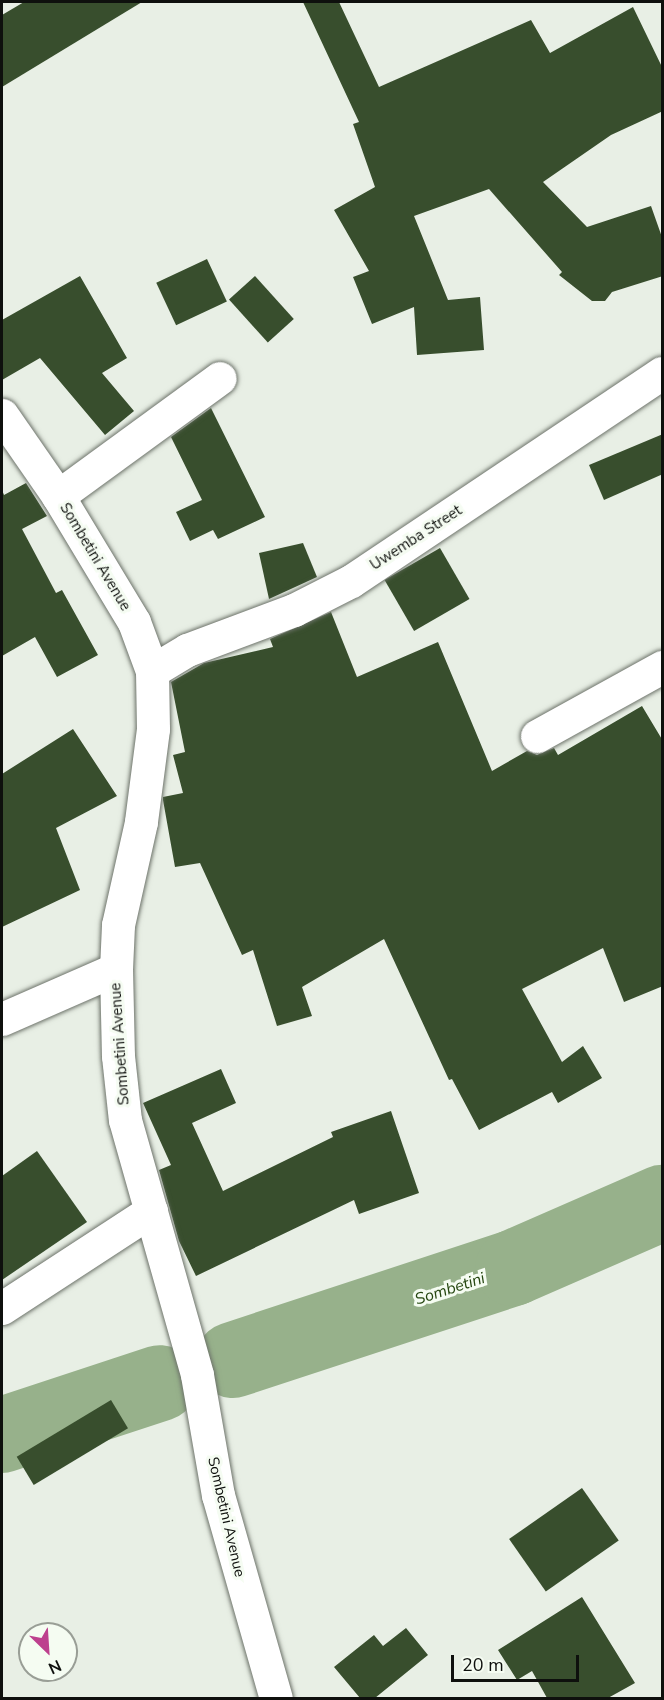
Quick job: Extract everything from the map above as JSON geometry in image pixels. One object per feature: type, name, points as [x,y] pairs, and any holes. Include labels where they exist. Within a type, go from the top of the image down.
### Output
[{"type":"street","name":"Uwemba Street","points":[[152,671],[187,650],[294,610],[351,580],[663,373]]},
{"type":"street","points":[[58,496],[220,378]]},
{"type":"street","name":"Sombetini Avenue","points":[[2,415],[58,496],[134,622],[152,671],[153,729],[141,822],[118,925],[116,969],[118,1056],[125,1119],[197,1375],[218,1495],[276,1698]]},
{"type":"street","points":[[537,736],[663,667]]},
{"type":"street","points":[[2,1019],[116,969]]},
{"type":"street","points":[[2,1308],[151,1211]]},
{"type":"building","points":[[24,2],[142,2],[2,87],[2,15]]},
{"type":"building","points":[[303,2],[339,2],[379,87],[531,20],[550,53],[633,7],[663,69],[663,111],[611,135],[543,182],[587,227],[651,206],[663,240],[663,276],[612,292],[605,301],[592,301],[559,275],[562,272],[489,189],[414,216],[448,300],[480,297],[484,350],[417,355],[414,307],[372,324],[353,277],[369,271],[334,210],[375,187],[353,124],[359,122]]},
{"type":"building","points":[[207,259],[227,302],[176,325],[156,283]]},
{"type":"building","points":[[80,276],[127,358],[102,373],[134,411],[105,435],[40,358],[2,380],[2,320]]},
{"type":"building","points":[[255,276],[294,319],[268,343],[229,299]]},
{"type":"building","points":[[211,408],[265,517],[218,539],[213,530],[190,541],[176,512],[202,500],[171,437]]},
{"type":"building","points":[[663,434],[663,474],[604,500],[589,465]]},
{"type":"building","points":[[26,483],[47,516],[22,529],[56,593],[62,590],[98,655],[57,677],[35,637],[2,656],[2,490],[4,495]]},
{"type":"building","points":[[303,543],[317,577],[269,599],[259,553]]},
{"type":"building","points":[[440,548],[469,599],[414,631],[385,580]]},
{"type":"building","points":[[331,612],[357,677],[438,642],[492,771],[527,751],[537,755],[554,748],[558,755],[642,706],[663,741],[663,986],[624,1002],[603,948],[522,989],[562,1062],[583,1046],[602,1078],[558,1103],[552,1092],[479,1130],[452,1079],[449,1080],[384,939],[302,987],[312,1016],[277,1026],[253,950],[242,955],[200,863],[175,867],[163,797],[183,793],[173,755],[185,752],[171,682],[204,663],[273,647],[270,639]]},
{"type":"building","points":[[73,729],[117,796],[56,828],[80,890],[2,927],[2,774]]},
{"type":"building","points":[[221,1069],[236,1103],[192,1123],[223,1191],[333,1137],[331,1132],[391,1111],[419,1193],[359,1214],[354,1200],[196,1276],[179,1241],[159,1170],[171,1165],[143,1103]]},
{"type":"building","points":[[37,1151],[87,1222],[2,1280],[2,1176]]},
{"type":"building","points":[[111,1400],[128,1428],[34,1485],[17,1457]]},
{"type":"building","points":[[582,1488],[619,1540],[546,1591],[509,1539]]},
{"type":"building","points":[[582,1597],[635,1683],[608,1698],[547,1698],[532,1671],[517,1680],[498,1650]]},
{"type":"building","points":[[406,1628],[428,1655],[375,1698],[360,1698],[334,1667],[374,1635],[383,1646]]},
{"type":"waterway","name":"Sombetini","points":[[233,1360],[513,1268],[662,1203]]},
{"type":"waterway","name":"Sombetini","points":[[2,1435],[160,1383]]}]
